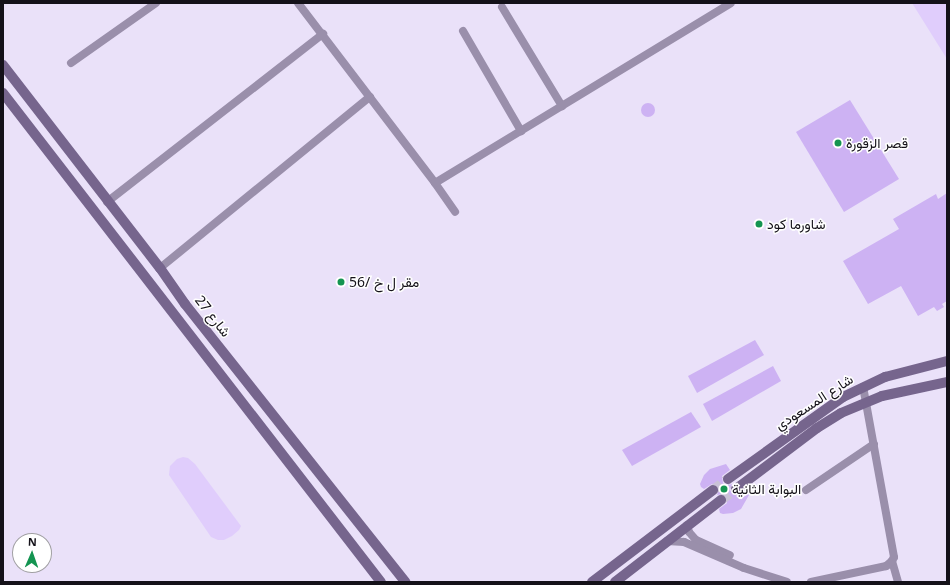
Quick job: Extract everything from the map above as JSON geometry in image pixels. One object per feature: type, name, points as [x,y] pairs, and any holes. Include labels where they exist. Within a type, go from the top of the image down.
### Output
[{"type":"main road","name":"شارع 27","points":[[3,65],[160,268],[185,304],[405,582]]},
{"type":"main road","name":"شارع 27","points":[[3,93],[381,582]]},
{"type":"main road","points":[[174,313],[185,304]]},
{"type":"main road","points":[[218,371],[230,361]]},
{"type":"main road","name":"شارع المسعودي","points":[[728,479],[828,407],[862,387],[885,377],[947,361]]},
{"type":"main road","name":"شارع المسعودي","points":[[736,489],[829,420],[866,401],[896,392],[947,382]]},
{"type":"main road","points":[[592,582],[713,490]]},
{"type":"main road","points":[[616,582],[687,525],[721,500]]},
{"type":"street","points":[[71,63],[156,3]]},
{"type":"street","points":[[298,3],[435,183],[455,212]]},
{"type":"street","points":[[435,183],[731,3]]},
{"type":"street","points":[[502,7],[562,106]]},
{"type":"street","points":[[463,31],[521,131]]},
{"type":"street","points":[[108,202],[323,34]]},
{"type":"street","points":[[160,268],[370,97]]},
{"type":"street","points":[[862,387],[866,401],[894,552],[892,561],[898,582]]},
{"type":"street","points":[[806,490],[874,444]]},
{"type":"street","points":[[687,525],[691,535],[696,540],[747,563],[754,570]]},
{"type":"street","points":[[667,541],[678,541],[690,544],[744,568],[787,582]]},
{"type":"street","points":[[811,582],[886,566],[892,561]]},
{"type":"shaded area","points":[[912,3],[947,3],[947,59]]},
{"type":"shaded area","points":[[183,457],[188,458],[195,464],[241,526],[232,536],[224,540],[218,540],[211,537],[169,475],[170,466],[177,459]]},
{"type":"building","points":[[850,100],[899,179],[844,212],[796,132]]},
{"type":"building","points":[[645,103],[651,103],[655,107],[655,113],[651,117],[645,117],[641,113],[641,107]]},
{"type":"building","points":[[947,193],[947,301],[942,304],[944,307],[937,311],[934,307],[918,316],[901,286],[868,304],[843,261],[899,229],[893,219],[936,194],[938,199]]},
{"type":"building","points":[[755,340],[764,355],[697,393],[688,376]]},
{"type":"building","points":[[773,366],[781,381],[712,421],[703,404]]},
{"type":"building","points":[[691,412],[701,427],[632,466],[622,450]]},
{"type":"building","points":[[726,464],[730,470],[722,476],[723,483],[728,485],[732,484],[730,490],[733,495],[737,495],[745,490],[749,495],[741,509],[733,513],[723,514],[720,513],[719,509],[727,503],[726,496],[723,494],[717,495],[719,489],[716,484],[712,484],[704,489],[700,484],[704,475],[710,469]]},
{"type":"tunnel","points":[[713,490],[728,479]]},
{"type":"tunnel","points":[[721,500],[736,489]]},
{"type":"place","name":"قصر الزقورة","points":[[838,143]]},
{"type":"place","name":"شاورما كود","points":[[759,224]]},
{"type":"place","name":"مقر ل خ /56","points":[[341,282]]},
{"type":"place","name":"البوابة الثانية","points":[[724,489]]}]
